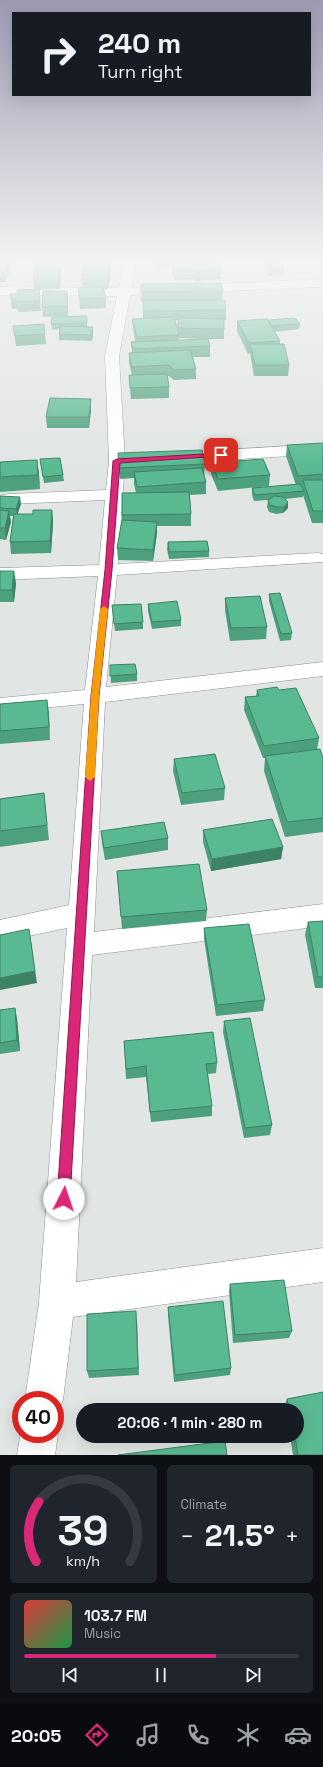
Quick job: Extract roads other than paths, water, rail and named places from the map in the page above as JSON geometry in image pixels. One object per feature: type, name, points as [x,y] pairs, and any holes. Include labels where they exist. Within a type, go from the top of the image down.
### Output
[{"type":"street","points":[[45,1391],[57,1302],[95,696],[114,495],[124,461],[112,356],[117,330]]},
{"type":"street","points":[[156,459],[323,449]]},
{"type":"street","points":[[8,499],[114,495]]},
{"type":"street","points":[[0,574],[108,570],[318,558]]},
{"type":"street","points":[[0,705],[95,696],[323,669]]},
{"type":"street","points":[[0,931],[81,914]]},
{"type":"street","points":[[80,945],[323,915]]},
{"type":"street","points":[[57,1302],[323,1265]]},
{"type":"street","points":[[36,1455],[38,1443]]}]
